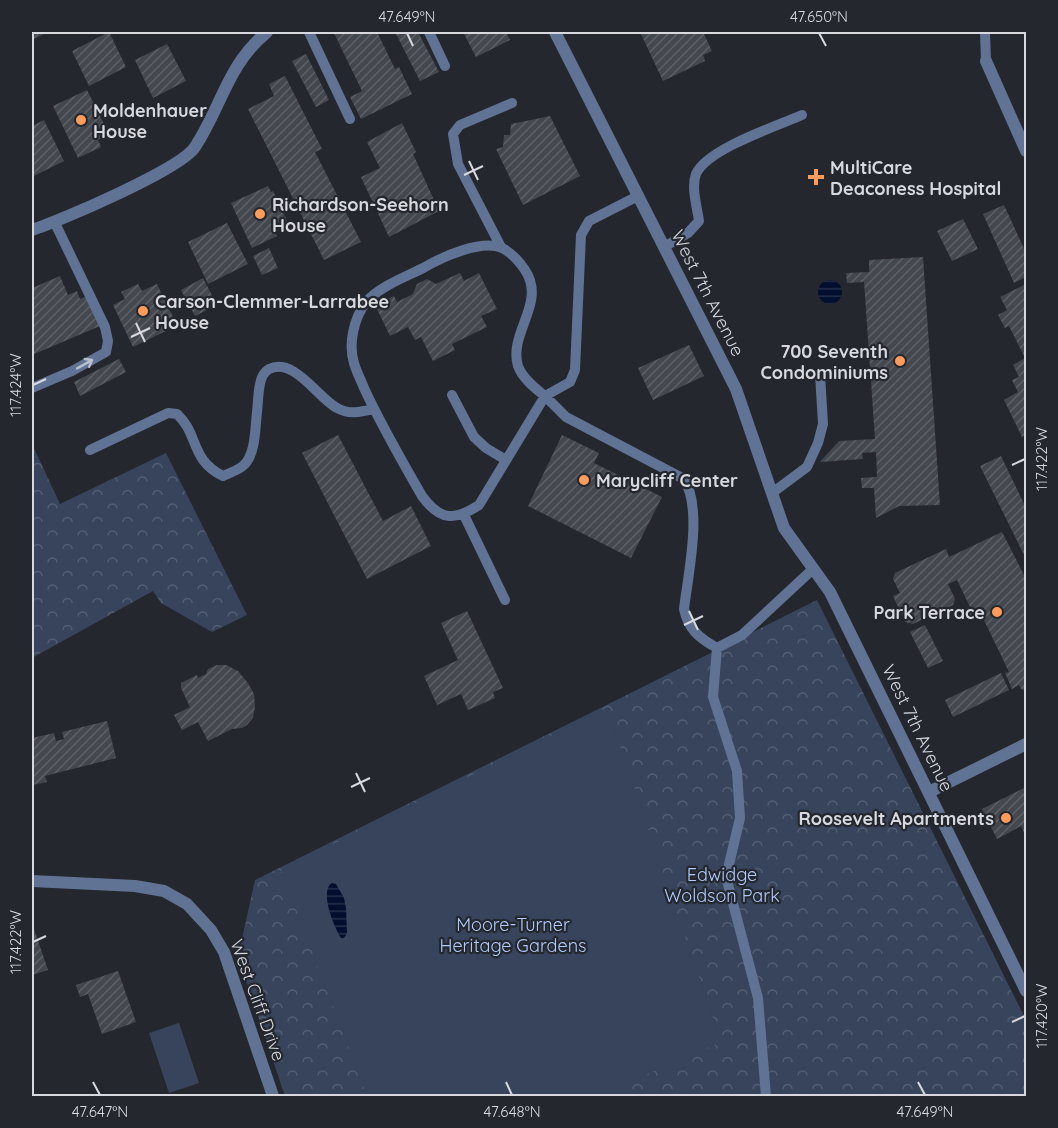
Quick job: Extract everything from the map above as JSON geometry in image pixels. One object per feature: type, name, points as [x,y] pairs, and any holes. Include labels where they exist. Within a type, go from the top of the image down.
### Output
[{"type":"street","points":[[32,230],[55,223],[173,166],[193,150],[205,130],[232,71],[258,39],[267,32]]},
{"type":"street","name":"West 7th Avenue","points":[[555,32],[736,389],[784,528],[830,592],[1026,991]]},
{"type":"street","points":[[986,62],[1026,151]]},
{"type":"street","points":[[930,792],[1026,744]]},
{"type":"street","name":"West Cliff Drive","points":[[32,880],[135,886],[164,891],[187,904],[212,930],[224,952],[273,1096]]},
{"type":"lane","points":[[309,32],[350,119]]},
{"type":"lane","points":[[429,32],[445,66]]},
{"type":"lane","points":[[985,32],[986,62]]},
{"type":"lane","points":[[512,103],[460,125],[453,134],[458,164],[501,247],[518,260],[528,274],[533,291],[531,306],[518,344],[518,367],[533,388],[545,396],[566,417],[684,479],[693,499],[694,517],[684,609],[687,623],[700,638],[717,648]]},
{"type":"lane","points":[[664,247],[688,233],[699,221],[695,192],[696,174],[717,151],[802,115]]},
{"type":"lane","points":[[501,247],[476,247],[438,260],[380,291],[366,303],[351,336],[353,362],[374,409],[422,496],[431,508],[451,517],[464,515],[479,505],[545,396],[570,382],[576,370],[581,235],[589,221],[638,196]]},
{"type":"lane","points":[[32,388],[72,371],[106,352],[108,341],[105,327],[55,223]]},
{"type":"lane","points":[[90,450],[168,413],[177,414],[183,419],[200,457],[208,467],[223,476],[244,466],[253,442],[260,382],[265,372],[275,366],[284,366],[297,373],[337,408],[348,412],[374,409]]},
{"type":"lane","points":[[772,493],[807,467],[818,444],[823,423],[820,374]]},
{"type":"lane","points":[[452,395],[474,437],[486,448],[506,460]]},
{"type":"lane","points":[[464,515],[505,600]]},
{"type":"lane","points":[[717,648],[742,635],[813,569]]},
{"type":"lane","points":[[717,648],[713,697],[737,771],[740,818],[726,877],[758,998],[766,1096]]},
{"type":"green space","points":[[32,444],[60,504],[166,453],[247,615],[212,632],[161,603],[153,591],[32,658]]},
{"type":"green space","name":"Edwidge Woldson Park","points":[[817,600],[1026,1020],[1026,1096],[285,1096],[238,957],[255,880]]},
{"type":"green space","name":"Moore-Turner Heritage Gardens","points":[[607,708],[721,1042],[597,1096],[367,1096],[281,870]]},
{"type":"green space","points":[[179,1023],[199,1083],[169,1093],[149,1033]]},
{"type":"shaded area","points":[[830,280],[839,283],[842,292],[839,301],[830,304],[821,301],[818,292],[821,283]]},
{"type":"shaded area","points":[[332,883],[336,884],[344,898],[347,933],[344,938],[341,938],[338,933],[327,901],[328,887]]},
{"type":"building","points":[[32,32],[48,32],[32,40]]},
{"type":"building","points":[[109,32],[126,67],[89,86],[72,51]]},
{"type":"building","points":[[377,32],[395,69],[399,67],[412,94],[361,119],[350,97],[362,91],[334,33]]},
{"type":"building","points":[[395,32],[418,32],[439,72],[420,81]]},
{"type":"building","points":[[463,32],[506,32],[510,40],[476,57]]},
{"type":"building","points":[[640,32],[703,32],[712,51],[703,55],[705,61],[663,81]]},
{"type":"building","points":[[167,44],[186,81],[153,98],[135,60]]},
{"type":"building","points":[[306,54],[329,100],[316,107],[292,61]]},
{"type":"building","points":[[285,76],[322,149],[315,152],[361,242],[324,260],[248,109],[274,96],[269,84]]},
{"type":"building","name":"Moldenhauer House","points":[[87,90],[109,134],[98,140],[101,147],[78,158],[53,106]]},
{"type":"building","points":[[550,116],[580,176],[523,205],[496,149],[503,147],[504,135],[510,135],[511,124]]},
{"type":"building","points":[[44,120],[64,161],[32,177],[32,126]]},
{"type":"building","points":[[402,123],[416,152],[413,154],[439,211],[389,237],[361,177],[380,168],[367,142]]},
{"type":"building","name":"Richardson-Seehorn House","points":[[268,186],[271,192],[273,191],[289,225],[275,232],[277,236],[252,248],[231,203]]},
{"type":"building","points":[[1004,205],[1026,253],[1026,277],[1014,283],[983,214]]},
{"type":"building","points":[[963,219],[978,249],[952,261],[937,231]]},
{"type":"building","points":[[227,223],[248,264],[208,284],[188,242]]},
{"type":"building","points":[[269,248],[278,268],[262,275],[253,256]]},
{"type":"building","name":"700 Seventh Condominiums","points":[[923,257],[940,505],[899,506],[876,518],[874,488],[862,488],[861,478],[877,477],[876,452],[862,453],[863,459],[820,462],[839,441],[875,439],[864,282],[847,283],[846,273],[869,272],[869,260]]},
{"type":"building","points":[[460,273],[464,281],[479,273],[497,309],[481,316],[487,327],[452,344],[455,350],[433,361],[421,337],[415,340],[408,327],[390,336],[375,305],[394,296],[397,302],[413,294],[417,284],[427,279],[436,284]]},
{"type":"building","points":[[60,276],[68,295],[77,291],[80,299],[87,296],[100,326],[32,355],[32,288]]},
{"type":"building","points":[[203,278],[217,305],[195,316],[181,290]]},
{"type":"building","name":"Carson-Clemmer-Larrabee House","points":[[138,284],[142,291],[157,284],[173,317],[170,319],[174,327],[133,347],[113,305],[125,299],[121,292]]},
{"type":"building","points":[[1026,284],[1026,434],[1022,437],[1004,400],[1018,392],[1012,380],[1019,377],[1013,365],[1025,358],[1009,326],[1005,328],[998,315],[1007,310],[1000,297]]},
{"type":"building","points":[[689,345],[704,376],[653,400],[638,368]]},
{"type":"building","points":[[119,359],[126,372],[80,396],[74,382]]},
{"type":"building","points":[[338,435],[383,521],[411,506],[431,546],[367,579],[302,453]]},
{"type":"building","name":"Marycliff Center","points":[[562,435],[599,453],[594,463],[662,497],[631,558],[528,506]]},
{"type":"building","points":[[1001,456],[1026,508],[1026,559],[980,466]]},
{"type":"building","name":"Park Terrace","points":[[1002,532],[1026,579],[1026,691],[1019,685],[1012,689],[1005,673],[1009,672],[981,614],[971,618],[968,611],[971,609],[957,580],[948,584],[955,599],[953,605],[913,624],[905,622],[893,596],[900,593],[893,579],[895,573],[946,549],[949,557]]},
{"type":"building","points":[[467,611],[503,688],[493,692],[495,698],[468,710],[461,694],[437,705],[424,676],[458,660],[441,623]]},
{"type":"building","points":[[925,625],[943,661],[928,668],[910,632]]},
{"type":"building","points":[[217,665],[226,665],[238,671],[254,694],[255,707],[253,718],[247,725],[232,729],[208,741],[198,722],[182,730],[174,715],[190,707],[181,683],[197,675],[198,678],[206,674],[208,669]]},
{"type":"building","points":[[1001,673],[1009,690],[953,717],[945,700]]},
{"type":"building","points":[[107,721],[116,758],[45,776],[47,782],[32,785],[32,758],[34,757],[32,738],[54,733],[56,741],[64,739],[62,732]]},
{"type":"building","name":"Roosevelt Apartments","points":[[1026,787],[1026,837],[1021,826],[997,839],[982,809]]},
{"type":"building","points":[[34,929],[48,970],[32,975],[32,930]]},
{"type":"building","points":[[118,971],[136,1022],[102,1034],[88,994],[80,997],[76,985]]},
{"type":"place","name":"Moldenhauer House","points":[[81,120]]},
{"type":"place","name":"MultiCare Deaconess Hospital","points":[[816,177]]},
{"type":"place","name":"Richardson-Seehorn House","points":[[260,214]]},
{"type":"place","name":"Carson-Clemmer-Larrabee House","points":[[143,311]]},
{"type":"place","name":"700 Seventh Condominiums","points":[[900,361]]},
{"type":"place","name":"Marycliff Center","points":[[584,480]]},
{"type":"place","name":"Park Terrace","points":[[997,612]]},
{"type":"place","name":"Roosevelt Apartments","points":[[1006,818]]}]
